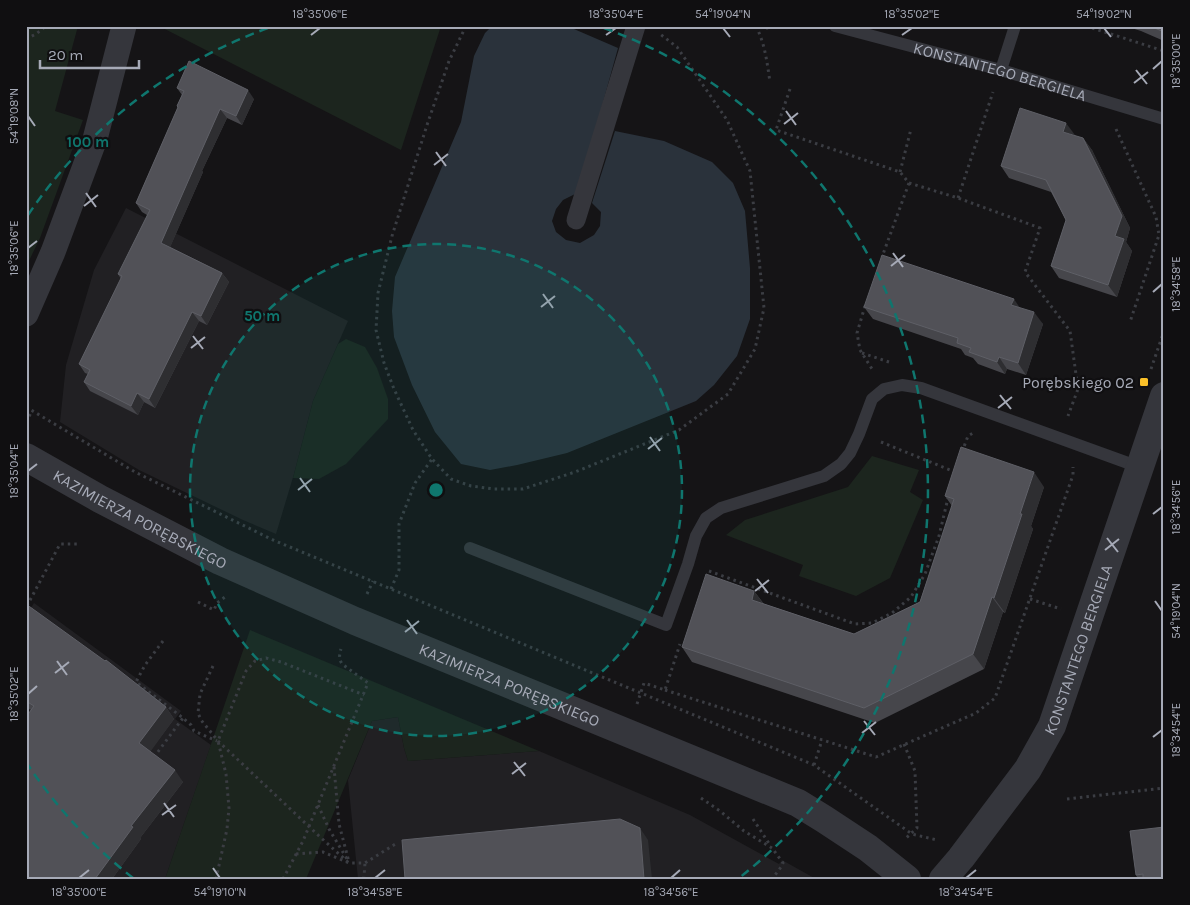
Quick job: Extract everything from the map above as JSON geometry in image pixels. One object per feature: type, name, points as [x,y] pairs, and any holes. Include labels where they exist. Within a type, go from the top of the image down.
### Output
[{"type":"street","points":[[26,314],[53,252],[95,139],[124,26]]},
{"type":"street","points":[[576,220],[636,26]]},
{"type":"street","name":"KONSTANTEGO BERGIELA","points":[[943,879],[1028,770],[1052,726],[1164,396]]},
{"type":"street","name":"KAZIMIERZA PORĘBSKIEGO","points":[[26,457],[100,500],[220,561],[355,621],[798,803],[868,848],[907,879]]},
{"type":"lane","name":"KONSTANTEGO BERGIELA","points":[[835,26],[1001,70],[1164,119]]},
{"type":"lane","points":[[1001,70],[1015,26]]},
{"type":"lane","points":[[470,548],[666,624],[696,536],[706,518],[721,508],[824,476],[840,464],[850,453],[872,399],[884,389],[902,385],[921,388],[1139,468]]},
{"type":"path","points":[[26,40],[46,26]]},
{"type":"path","points":[[466,26],[449,61],[392,236],[378,293],[376,330],[384,363],[394,389],[413,430],[432,459],[451,479],[471,486],[494,489],[523,489],[558,478],[678,430],[728,394],[755,350],[764,308],[750,171],[727,120],[677,47],[656,30]]},
{"type":"path","points":[[756,26],[762,38],[770,82]]},
{"type":"path","points":[[760,26],[767,28],[772,26]]},
{"type":"path","points":[[1086,26],[1164,51]]},
{"type":"path","points":[[958,198],[1001,70]]},
{"type":"path","points":[[790,89],[776,130],[900,172],[909,182],[1040,228],[1025,272],[1070,331],[1078,389],[1066,422]]},
{"type":"path","points":[[1115,126],[1156,217],[1159,235],[1130,322]]},
{"type":"path","points":[[900,172],[911,129]]},
{"type":"path","points":[[880,262],[909,182]]},
{"type":"path","points":[[868,298],[857,333],[862,353],[884,389]]},
{"type":"path","points":[[26,407],[135,472],[273,540],[814,765],[912,834],[940,841]]},
{"type":"path","points":[[26,422],[32,411]]},
{"type":"path","points":[[859,434],[955,472]]},
{"type":"path","points":[[960,460],[965,445]]},
{"type":"path","points":[[391,589],[399,570],[399,524],[415,483],[432,459]]},
{"type":"path","points":[[626,733],[644,683],[876,757],[976,713],[995,698],[1074,475],[1072,463]]},
{"type":"path","points":[[953,481],[957,466]]},
{"type":"path","points":[[688,564],[855,624],[872,623],[892,613],[911,597],[926,574],[951,490]]},
{"type":"path","points":[[26,603],[28,604],[60,544],[78,544]]},
{"type":"path","points":[[1030,599],[1044,604]]},
{"type":"path","points":[[163,641],[145,664],[136,682],[183,718],[194,731],[218,741]]},
{"type":"path","points":[[283,879],[309,827],[368,683],[339,660],[343,646]]},
{"type":"path","points":[[216,879],[227,829],[228,808],[226,774],[218,741],[246,671],[254,661],[266,658],[281,662],[364,695]]},
{"type":"path","points":[[665,690],[674,661]]},
{"type":"path","points":[[212,666],[200,694],[198,713],[201,720],[218,741],[349,863]]},
{"type":"path","points":[[153,759],[183,718]]},
{"type":"path","points":[[814,765],[822,740]]},
{"type":"path","points":[[904,744],[915,771],[917,828],[912,834]]},
{"type":"path","points":[[334,767],[339,824],[349,863]]},
{"type":"path","points":[[1066,799],[1164,788]]},
{"type":"path","points":[[696,795],[720,811],[744,831],[772,848]]},
{"type":"path","points":[[318,804],[329,829],[349,863]]},
{"type":"path","points":[[751,813],[754,822],[783,863],[772,879]]},
{"type":"path","points":[[296,854],[323,852],[349,863],[366,863],[396,844]]},
{"type":"path","points":[[362,879],[366,863]]},
{"type":"shaded area","points":[[26,26],[78,26],[55,111],[83,120],[40,238],[26,267]]},
{"type":"shaded area","points":[[159,26],[441,26],[401,150]]},
{"type":"shaded area","points":[[492,26],[567,26],[618,48],[597,124],[615,131],[664,141],[712,162],[733,183],[745,211],[750,268],[750,319],[737,356],[714,385],[696,401],[567,453],[490,470],[461,464],[435,432],[412,385],[394,337],[392,311],[395,277],[461,122],[474,56],[485,33]]},
{"type":"shaded area","points":[[126,208],[348,321],[313,401],[276,534],[139,470],[60,422],[66,365],[94,270]]},
{"type":"shaded area","points":[[346,339],[365,347],[377,368],[388,399],[388,419],[346,464],[319,479],[293,478],[313,401],[338,344]]},
{"type":"shaded area","points":[[872,456],[919,470],[910,492],[923,500],[890,578],[856,596],[799,576],[803,565],[726,535],[745,520],[848,487]]},
{"type":"shaded area","points":[[34,603],[181,711],[175,719],[211,745],[165,879],[26,879],[26,610],[29,611]]},
{"type":"shaded area","points":[[250,630],[539,751],[408,761],[398,717],[372,721],[306,879],[165,879]]},
{"type":"shaded area","points":[[398,717],[408,761],[539,751],[690,815],[779,864],[782,860],[816,879],[358,879],[348,780],[372,721]]},
{"type":"pier","points":[[597,124],[615,131],[592,203],[601,212],[600,226],[594,235],[580,243],[566,240],[556,232],[552,221],[556,209],[563,200],[575,194]]},
{"type":"building","points":[[1150,26],[1164,26],[1164,32]]},
{"type":"building","points":[[189,61],[248,90],[236,116],[220,109],[161,243],[222,273],[201,316],[192,312],[149,399],[137,393],[131,406],[84,382],[90,370],[79,364],[122,276],[118,274],[150,210],[136,203],[184,91],[177,88]]},
{"type":"building","points":[[1020,108],[1066,123],[1063,132],[1083,138],[1122,216],[1115,236],[1124,239],[1108,285],[1051,266],[1066,220],[1046,180],[1001,166]]},
{"type":"building","points":[[882,255],[1014,299],[1011,305],[1034,312],[1018,363],[999,357],[997,362],[969,352],[971,348],[957,343],[958,338],[864,307]]},
{"type":"building","points":[[961,447],[1034,472],[994,598],[992,597],[973,654],[864,708],[682,647],[706,574],[754,591],[752,600],[854,634],[920,602],[954,499],[945,496]]},
{"type":"building","points":[[26,604],[106,660],[166,707],[139,743],[175,770],[131,826],[133,827],[95,879],[30,879],[26,876],[26,717],[34,706],[26,701]]},
{"type":"building","points":[[620,819],[640,828],[644,879],[405,879],[402,840]]},
{"type":"building","points":[[1164,827],[1164,879],[1143,879],[1143,874],[1136,875],[1130,831]]},
{"type":"place","name":"Porębskiego 02","points":[[1144,382]]}]
